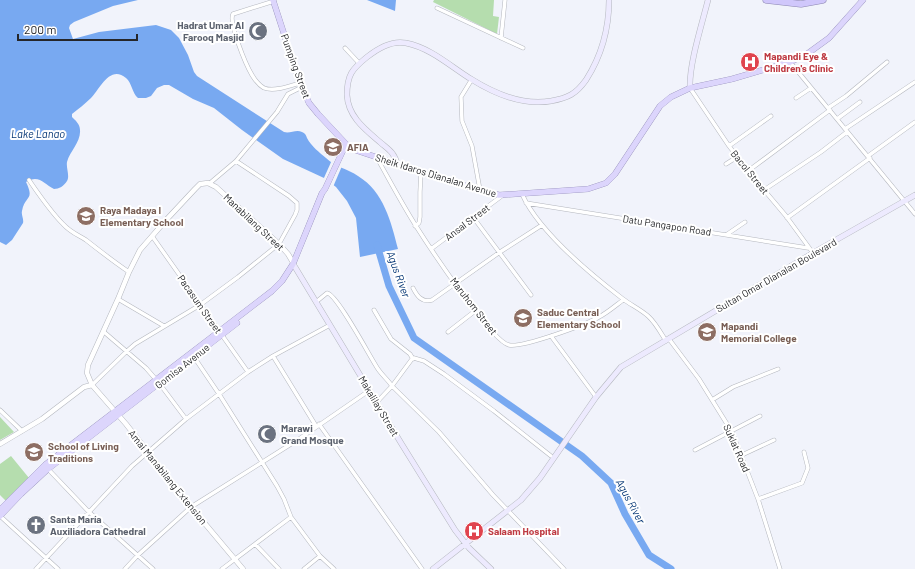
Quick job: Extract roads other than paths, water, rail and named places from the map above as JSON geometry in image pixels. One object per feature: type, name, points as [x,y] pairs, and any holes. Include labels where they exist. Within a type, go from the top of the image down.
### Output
[{"type":"highway","points":[[766,0],[801,4],[823,0]]},
{"type":"main road","name":"Pumping Street","points":[[273,0],[301,85],[314,109],[346,144]]},
{"type":"main road","points":[[397,164],[394,154],[356,119],[350,109],[347,96],[348,83],[352,70],[359,64],[384,46],[404,43],[434,54],[472,80],[495,92],[518,101],[542,103],[563,99],[575,93],[584,83],[600,55],[607,30],[609,0]]},
{"type":"main road","points":[[690,88],[693,61],[708,0]]},
{"type":"main road","name":"Sheik Idaros Dianalan Avenue","points":[[346,144],[355,150],[377,158],[480,190],[504,195],[588,190],[606,183],[614,174],[660,106],[671,97],[690,88],[732,79],[790,62],[807,54],[829,38],[863,0]]},
{"type":"main road","name":"Gomisa Avenue","points":[[0,516],[48,469],[220,333],[274,293],[284,283],[294,265],[325,194],[326,187],[346,144]]},
{"type":"main road","name":"Sultan Omar Dianalan Boulevard","points":[[433,569],[521,500],[534,487],[553,455],[621,366],[668,340],[812,253],[915,195]]},
{"type":"main road","name":"Makalilay Street","points":[[294,265],[455,530],[465,544],[491,569]]},
{"type":"main road","name":"Gomisa Avenue","points":[[158,382],[194,357],[220,333]]},
{"type":"main road","name":"Gomisa Avenue","points":[[0,510],[45,465],[117,414]]},
{"type":"street","points":[[273,0],[233,14],[231,18],[233,27],[247,65],[259,85],[270,89],[301,85]]},
{"type":"street","points":[[501,38],[505,0]]},
{"type":"street","points":[[437,8],[523,48]]},
{"type":"street","points":[[345,48],[359,64]]},
{"type":"street","points":[[790,62],[915,214]]},
{"type":"street","points":[[748,171],[846,96],[887,62]]},
{"type":"street","points":[[472,80],[462,97],[462,121],[472,146],[480,190]]},
{"type":"street","points":[[764,190],[816,156],[846,130],[915,82]]},
{"type":"street","points":[[92,385],[87,373],[88,365],[140,250],[195,189],[203,183],[209,183],[236,161],[277,112],[288,94],[301,85]]},
{"type":"street","name":"Bacol Street","points":[[690,88],[737,157],[787,218],[812,253]]},
{"type":"street","points":[[796,98],[811,88]]},
{"type":"street","points":[[837,119],[860,102]]},
{"type":"street","points":[[729,146],[771,116]]},
{"type":"street","points":[[787,218],[915,122]]},
{"type":"street","points":[[726,164],[737,157]]},
{"type":"street","name":"Maruhom Street","points":[[377,158],[415,226],[475,311],[503,342],[509,345],[520,344],[551,336],[599,318],[623,300]]},
{"type":"street","points":[[0,444],[42,419],[84,387],[92,385],[127,351],[141,340],[200,305],[279,244],[297,210],[297,203],[289,196],[236,161]]},
{"type":"street","points":[[415,226],[419,223],[420,217],[421,172]]},
{"type":"street","points":[[29,180],[49,209],[67,228],[129,272]]},
{"type":"street","name":"Manabilang Street","points":[[209,183],[216,187],[279,244],[288,254],[294,265]]},
{"type":"street","name":"Suklat Road","points":[[522,194],[526,203],[542,225],[570,255],[623,300],[649,316],[712,400],[732,432],[742,455],[758,499],[780,569]]},
{"type":"street","name":"Ansal Street","points":[[431,249],[504,195]]},
{"type":"street","name":"Datu Pangapon Road","points":[[526,203],[808,248]]},
{"type":"street","points":[[473,217],[531,295]]},
{"type":"street","points":[[726,235],[746,222]]},
{"type":"street","points":[[413,288],[421,299],[428,301],[432,300],[500,252],[542,225]]},
{"type":"street","name":"Pacasum Street","points":[[152,236],[248,372]]},
{"type":"street","points":[[316,302],[327,293],[331,295],[341,308],[378,370],[392,386],[439,432],[485,486],[564,569]]},
{"type":"street","points":[[118,299],[164,326]]},
{"type":"street","points":[[374,310],[391,339],[410,354],[413,359],[424,361],[444,374],[553,455]]},
{"type":"street","points":[[448,332],[475,311]]},
{"type":"street","points":[[36,569],[132,466],[186,419],[248,372],[273,356],[330,325]]},
{"type":"street","points":[[104,332],[127,351],[158,382],[186,419]]},
{"type":"street","points":[[551,336],[596,397]]},
{"type":"street","points":[[273,356],[318,425],[422,569]]},
{"type":"street","points":[[194,357],[219,394],[284,499],[291,517],[320,556],[334,569]]},
{"type":"street","points":[[376,402],[392,386],[413,359]]},
{"type":"street","points":[[712,400],[733,387],[778,369]]},
{"type":"street","name":"Amai Manabilang Extension","points":[[92,385],[243,569]]},
{"type":"street","points":[[125,569],[191,506],[299,439],[370,390]]},
{"type":"street","points":[[0,410],[22,431]]},
{"type":"street","points":[[695,450],[760,416]]},
{"type":"street","points":[[742,455],[774,440]]},
{"type":"street","points":[[758,499],[802,483],[808,468],[804,452]]},
{"type":"street","points":[[48,469],[89,512],[153,569]]},
{"type":"street","points":[[0,516],[58,569]]},
{"type":"street","points":[[222,569],[291,517]]},
{"type":"street","points":[[255,544],[279,569]]},
{"type":"street","points":[[304,569],[320,556]]},
{"type":"water","name":"Lake Lanao","points":[[0,0],[138,0],[113,6],[74,22],[69,28],[73,39],[99,32],[156,25],[171,30],[179,38],[197,76],[284,132],[300,131],[304,133],[318,152],[337,166],[354,174],[367,183],[374,190],[385,208],[398,249],[360,257],[356,218],[347,201],[336,187],[324,178],[283,159],[214,108],[193,99],[169,85],[164,85],[157,88],[151,96],[146,98],[138,98],[126,78],[115,74],[110,76],[91,98],[72,114],[72,117],[79,126],[80,134],[67,162],[68,179],[66,183],[61,187],[54,189],[38,179],[26,182],[30,192],[23,206],[23,223],[12,240],[6,245],[0,242]]},
{"type":"water","points":[[367,0],[396,0],[395,11]]},
{"type":"waterway","name":"Agus River","points":[[377,245],[389,286],[414,338],[582,456],[611,483],[625,514],[649,555],[671,569]]},
{"type":"place","name":"Hadrat Umar Al Farooq Masjid","points":[[258,31]]},
{"type":"place","name":"Mapandi Eye & Children's Clinic","points":[[750,62]]},
{"type":"place","name":"AFIA","points":[[333,147]]},
{"type":"place","name":"Raya Madaya I Elementary School","points":[[86,216]]},
{"type":"place","name":"Saduc Central Elementary School","points":[[523,318]]},
{"type":"place","name":"Mapandi Memorial College","points":[[707,332]]},
{"type":"place","name":"Marawi Grand Mosque","points":[[267,434]]},
{"type":"place","name":"School of Living Traditions","points":[[34,452]]},
{"type":"place","name":"Santa María Auxiliadora Cathedral","points":[[36,525]]},
{"type":"place","name":"Salaam Hospital","points":[[474,531]]}]
